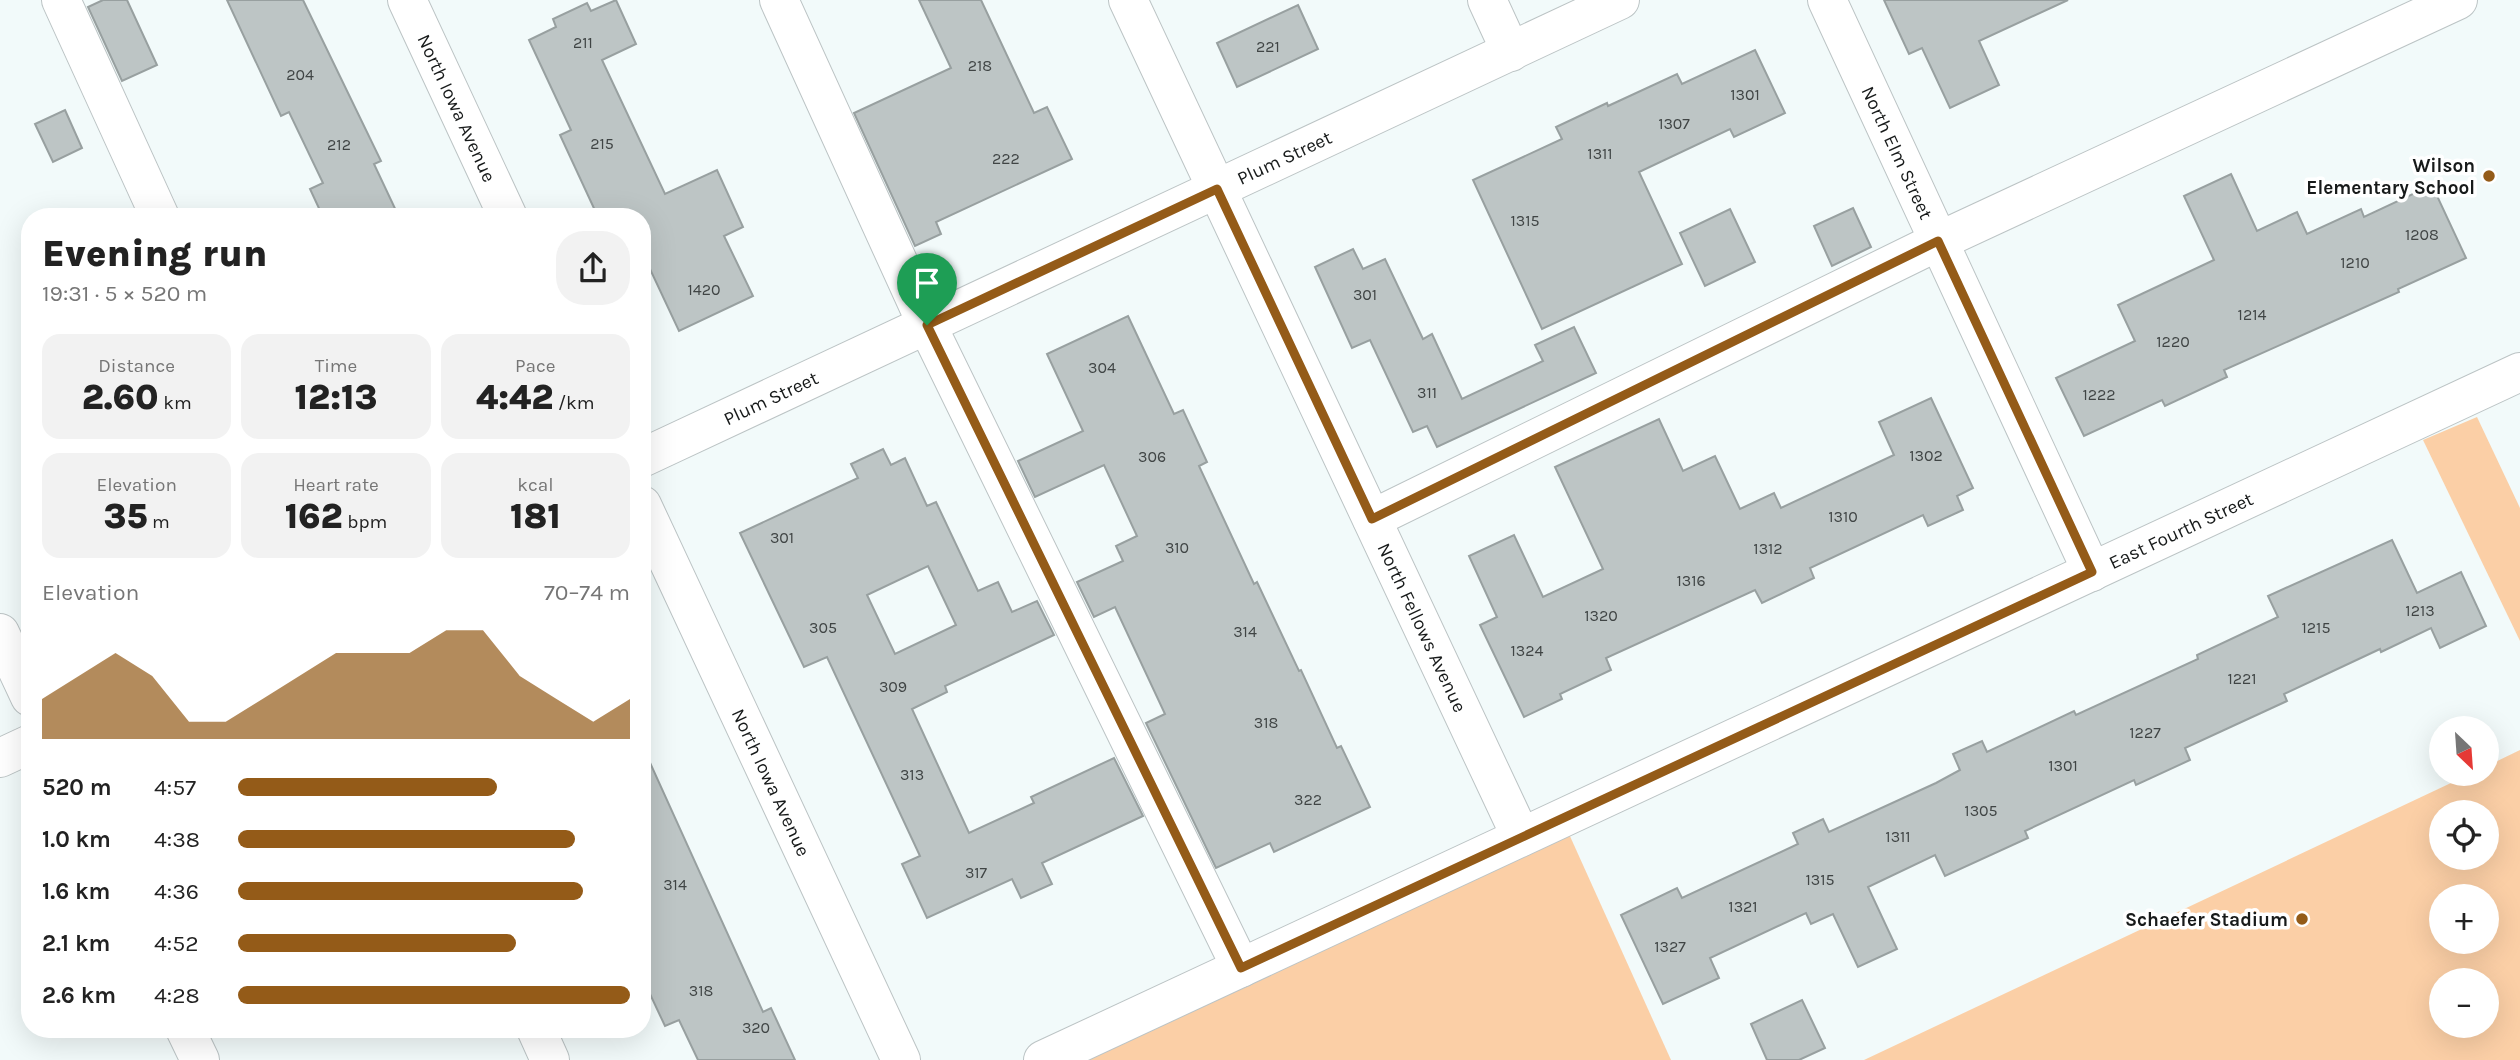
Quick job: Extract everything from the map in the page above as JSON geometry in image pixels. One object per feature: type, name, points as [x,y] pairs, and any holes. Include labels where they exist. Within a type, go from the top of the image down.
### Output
[{"type":"street","points":[[61,0],[156,208]]},
{"type":"street","name":"North Iowa Avenue","points":[[407,0],[504,208]]},
{"type":"street","points":[[779,0],[927,325],[1241,968]]},
{"type":"street","name":"North Fellows Avenue","points":[[1128,0],[1521,837]]},
{"type":"street","points":[[1486,0],[1511,52]]},
{"type":"street","name":"Plum Street","points":[[651,454],[1620,0]]},
{"type":"street","name":"North Elm Street","points":[[1826,0],[2092,572]]},
{"type":"street","points":[[1372,519],[1938,241],[2458,0]]},
{"type":"street","name":"East Fourth Street","points":[[1043,1060],[2520,372]]},
{"type":"street","name":"North Iowa Avenue","points":[[651,524],[901,1060]]},
{"type":"street","points":[[0,633],[21,678]]},
{"type":"street","points":[[0,758],[21,748]]},
{"type":"street","points":[[189,1038],[200,1060]]},
{"type":"street","points":[[540,1038],[550,1060]]},
{"type":"shaded area","points":[[2477,417],[2520,508],[2520,641],[2423,440]]},
{"type":"shaded area","name":"Schaefer Stadium","points":[[2520,750],[2520,1060],[1864,1060],[2445,786],[2499,786],[2499,760]]},
{"type":"shaded area","points":[[1569,834],[1671,1060],[1085,1060]]},
{"type":"building","points":[[103,0],[127,0],[157,65],[122,81],[88,7]]},
{"type":"building","points":[[227,0],[303,0],[381,161],[374,164],[395,208],[319,208],[310,189],[323,183],[289,112],[281,116]]},
{"type":"building","points":[[616,0],[636,44],[602,60],[665,194],[717,170],[743,227],[724,236],[753,296],[679,331],[651,271],[651,208],[594,208],[560,135],[571,130],[529,40],[556,27],[553,19],[587,3],[591,11]]},
{"type":"building","points":[[919,0],[981,0],[1034,113],[1047,107],[1072,159],[936,222],[941,234],[915,246],[854,113],[951,68]]},
{"type":"building","points":[[1884,0],[2068,0],[1979,41],[1999,85],[1950,108],[1922,48],[1909,54]]},
{"type":"building","points":[[1298,5],[1318,49],[1237,87],[1217,43]]},
{"type":"building","points":[[1755,50],[1785,113],[1734,137],[1730,129],[1639,172],[1682,264],[1542,329],[1473,180],[1562,139],[1556,127],[1607,103],[1608,106],[1677,74],[1682,84]]},
{"type":"building","points":[[65,110],[82,148],[53,162],[35,124]]},
{"type":"building","points":[[2231,174],[2257,231],[2297,212],[2307,234],[2361,209],[2364,217],[2432,185],[2466,258],[2398,289],[2399,292],[2224,370],[2227,377],[2165,406],[2162,400],[2084,436],[2056,378],[2135,341],[2118,305],[2214,260],[2184,196]]},
{"type":"building","points":[[1853,208],[1871,247],[1832,266],[1814,226]]},
{"type":"building","points":[[1730,209],[1755,262],[1705,286],[1680,233]]},
{"type":"building","points":[[1353,249],[1363,269],[1385,259],[1423,339],[1432,334],[1462,399],[1543,361],[1535,345],[1574,327],[1596,373],[1437,447],[1427,426],[1413,432],[1370,340],[1352,348],[1315,267]]},
{"type":"building","points":[[1128,316],[1174,414],[1183,410],[1207,462],[1199,466],[1254,584],[1257,582],[1337,748],[1341,746],[1370,807],[1274,852],[1270,843],[1216,868],[1146,723],[1165,714],[1115,607],[1094,617],[1077,582],[1123,561],[1116,546],[1137,536],[1104,465],[1035,497],[1018,461],[1083,431],[1047,354]]},
{"type":"building","points":[[1931,398],[1973,488],[1957,496],[1963,510],[1928,526],[1923,515],[1810,568],[1814,578],[1762,603],[1755,590],[1606,658],[1611,670],[1560,694],[1562,699],[1524,717],[1480,625],[1497,617],[1469,556],[1514,535],[1543,597],[1603,569],[1555,467],[1659,419],[1683,471],[1715,456],[1740,509],[1774,493],[1781,508],[1894,455],[1879,422]]},
{"type":"building","points":[[883,449],[891,465],[905,458],[927,506],[936,502],[978,591],[998,582],[1012,612],[1037,601],[1054,635],[945,686],[947,692],[912,709],[969,833],[1034,803],[1031,797],[1114,758],[1143,816],[1042,863],[1052,884],[1021,898],[1012,879],[927,918],[902,864],[920,856],[827,657],[804,667],[740,533],[858,478],[851,464]],"holes":[[[928,566],[956,625],[895,654],[867,595]]]},
{"type":"building","points":[[2392,540],[2417,593],[2461,572],[2486,626],[2440,648],[2431,628],[2381,652],[2380,649],[2284,694],[2287,701],[2185,748],[2190,760],[2136,785],[2134,780],[2025,831],[2028,838],[1945,876],[1935,855],[1868,887],[1897,949],[1858,967],[1833,914],[1811,924],[1806,913],[1710,958],[1719,978],[1663,1004],[1621,915],[1677,888],[1682,898],[1798,844],[1793,833],[1823,819],[1829,832],[1936,783],[1960,770],[1953,754],[1982,741],[1987,752],[2074,711],[2076,715],[2198,659],[2197,655],[2278,617],[2268,596]]},
{"type":"building","points":[[651,765],[763,1012],[771,1008],[795,1060],[698,1060],[679,1020],[665,1026],[651,996]]},
{"type":"building","points":[[1802,1000],[1825,1048],[1799,1060],[1767,1060],[1751,1024]]},
{"type":"place","name":"Wilson Elementary School","points":[[2489,176]]},
{"type":"place","name":"Schaefer Stadium","points":[[2302,919]]},
{"type":"route","points":[[1217,189],[1372,519],[1938,241],[2092,572],[1241,968],[927,325],[1217,189]]}]
